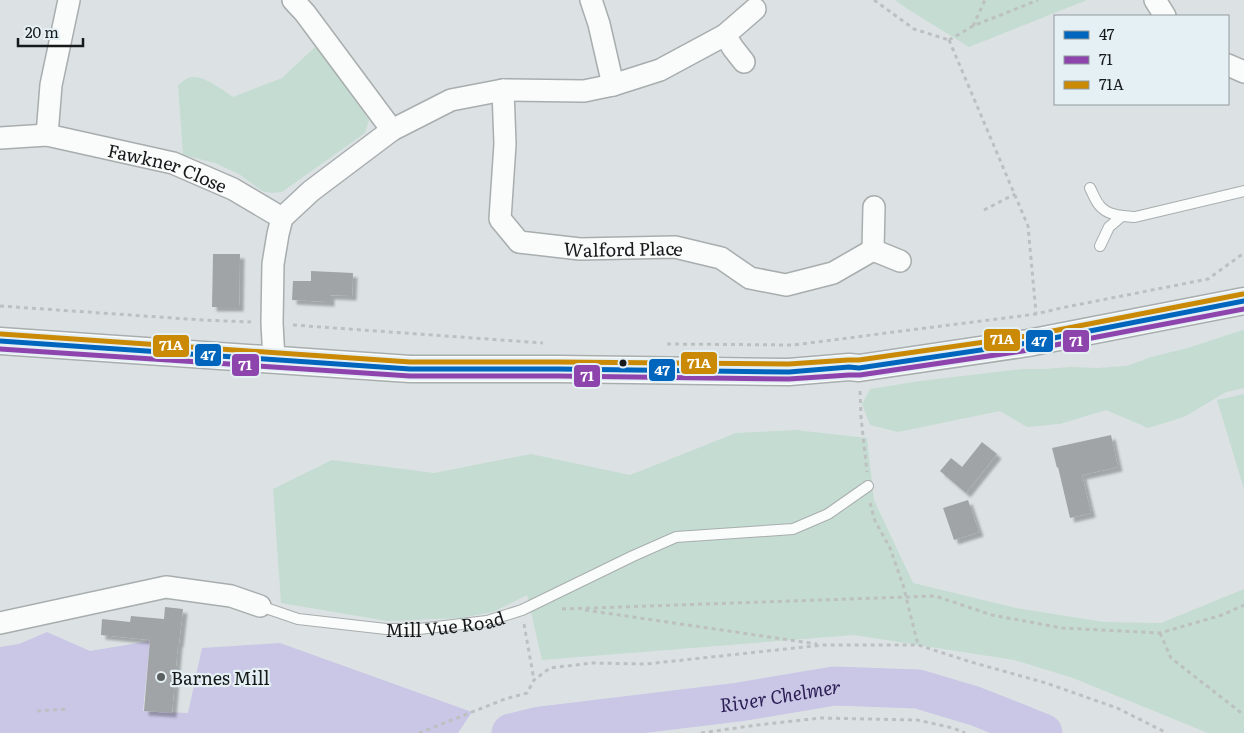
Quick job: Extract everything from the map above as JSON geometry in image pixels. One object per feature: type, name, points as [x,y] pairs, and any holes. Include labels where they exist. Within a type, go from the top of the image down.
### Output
[{"type":"street","points":[[46,135],[51,85],[69,0]]},
{"type":"street","points":[[592,0],[613,85]]},
{"type":"street","points":[[1155,0],[1164,15]]},
{"type":"street","points":[[300,4],[392,130]]},
{"type":"street","points":[[274,360],[272,323],[273,264],[282,218],[311,191],[392,130],[451,100],[503,90],[584,90],[613,85],[660,70],[725,35],[755,9]]},
{"type":"street","points":[[725,35],[744,62]]},
{"type":"street","points":[[1229,65],[1244,72]]},
{"type":"street","name":"Walford Place","points":[[503,90],[506,144],[500,219],[519,242],[580,249],[675,247],[721,258],[750,278],[786,284],[833,273],[873,250]]},
{"type":"street","name":"Fawkner Close","points":[[0,138],[46,135],[173,163],[234,189],[282,218]]},
{"type":"street","points":[[874,207],[873,250],[900,261]]},
{"type":"street","points":[[0,341],[410,369],[558,368],[789,372],[849,367],[859,368],[1028,343],[1244,301]]},
{"type":"street","name":"Mill Vue Road","points":[[0,623],[166,587],[231,596],[260,606]]},
{"type":"lane","points":[[1090,188],[1099,206],[1106,212],[1135,217],[1244,191]]},
{"type":"lane","points":[[1100,246],[1110,227],[1122,216]]},
{"type":"lane","name":"Mill Vue Road","points":[[260,606],[298,619],[386,629],[419,629],[487,621],[522,610],[676,537],[793,529],[828,514],[868,486]]},
{"type":"path","points":[[874,0],[914,29],[949,40],[973,26],[1038,0]]},
{"type":"path","points":[[973,26],[985,0]]},
{"type":"path","points":[[949,40],[1028,226],[1036,314]]},
{"type":"path","points":[[984,210],[1014,194]]},
{"type":"path","points":[[663,344],[793,345],[1036,314],[1208,279],[1244,253]]},
{"type":"path","points":[[0,306],[544,343]]},
{"type":"path","points":[[859,368],[861,417],[869,498],[875,521],[890,548],[903,585],[918,645]]},
{"type":"path","points":[[559,609],[935,596],[992,616],[1062,628],[1160,633],[1222,615],[1244,606]]},
{"type":"path","points":[[577,609],[823,645]]},
{"type":"path","points":[[522,610],[534,680]]},
{"type":"path","points":[[1160,633],[1171,658],[1244,715]]},
{"type":"path","points":[[418,733],[526,692],[534,680],[550,668],[592,663],[646,664],[823,645],[918,645],[1046,683],[1117,708],[1167,733]]},
{"type":"path","points":[[37,711],[68,709]]},
{"type":"path","points":[[701,733],[822,718],[917,720],[965,733]]},
{"type":"green space","points":[[895,0],[1087,0],[969,47]]},
{"type":"green space","points":[[316,46],[369,120],[365,133],[282,192],[262,191],[239,174],[215,163],[183,155],[178,85],[188,78],[199,78],[212,83],[233,97],[282,78]]},
{"type":"green space","points":[[1244,330],[1244,388],[1226,392],[1184,417],[1148,428],[1106,410],[1060,424],[1027,427],[1000,411],[898,432],[870,425],[862,404],[870,389],[1023,369],[1127,366],[1151,357],[1191,347]]},
{"type":"green space","points":[[1244,394],[1244,489],[1217,400]]},
{"type":"green space","points":[[795,430],[867,438],[874,500],[913,583],[1016,608],[1104,622],[1161,623],[1244,589],[1244,733],[1208,733],[1073,678],[1014,660],[854,635],[542,660],[527,595],[493,612],[460,618],[387,621],[281,603],[273,489],[332,460],[434,473],[531,454],[630,475],[736,433]]},
{"type":"shaded area","points":[[47,632],[90,651],[150,641],[143,711],[188,713],[202,648],[280,643],[472,712],[458,733],[0,733],[0,647],[19,644]]},
{"type":"building","points":[[213,254],[240,254],[239,307],[212,307]]},
{"type":"building","points":[[311,271],[353,273],[352,296],[330,295],[330,302],[292,300],[293,281],[311,281]]},
{"type":"building","points":[[1111,435],[1118,467],[1082,475],[1091,513],[1070,518],[1052,448]]},
{"type":"building","points":[[982,442],[997,454],[966,493],[940,471],[951,458],[962,467]]},
{"type":"building","points":[[968,500],[979,532],[954,540],[943,508]]},
{"type":"building","points":[[165,607],[183,609],[172,713],[144,711],[150,640],[101,635],[102,619],[130,622],[131,616],[164,619]]},
{"type":"waterway","name":"River Chelmer","points":[[511,733],[540,726],[739,702],[834,686],[918,689],[975,706],[1043,733]]},
{"type":"transit line","name":"71A","points":[[1,334],[410,362],[789,364],[859,360],[1027,336],[1243,294]]},
{"type":"transit line","name":"47","points":[[0,341],[410,369],[789,372],[849,367],[859,368],[1028,343],[1244,301]]},
{"type":"transit line","name":"71","points":[[0,349],[410,376],[789,379],[860,375],[1029,350],[1244,309]]},
{"type":"place","name":"Barnes Mill","points":[[161,677]]}]
